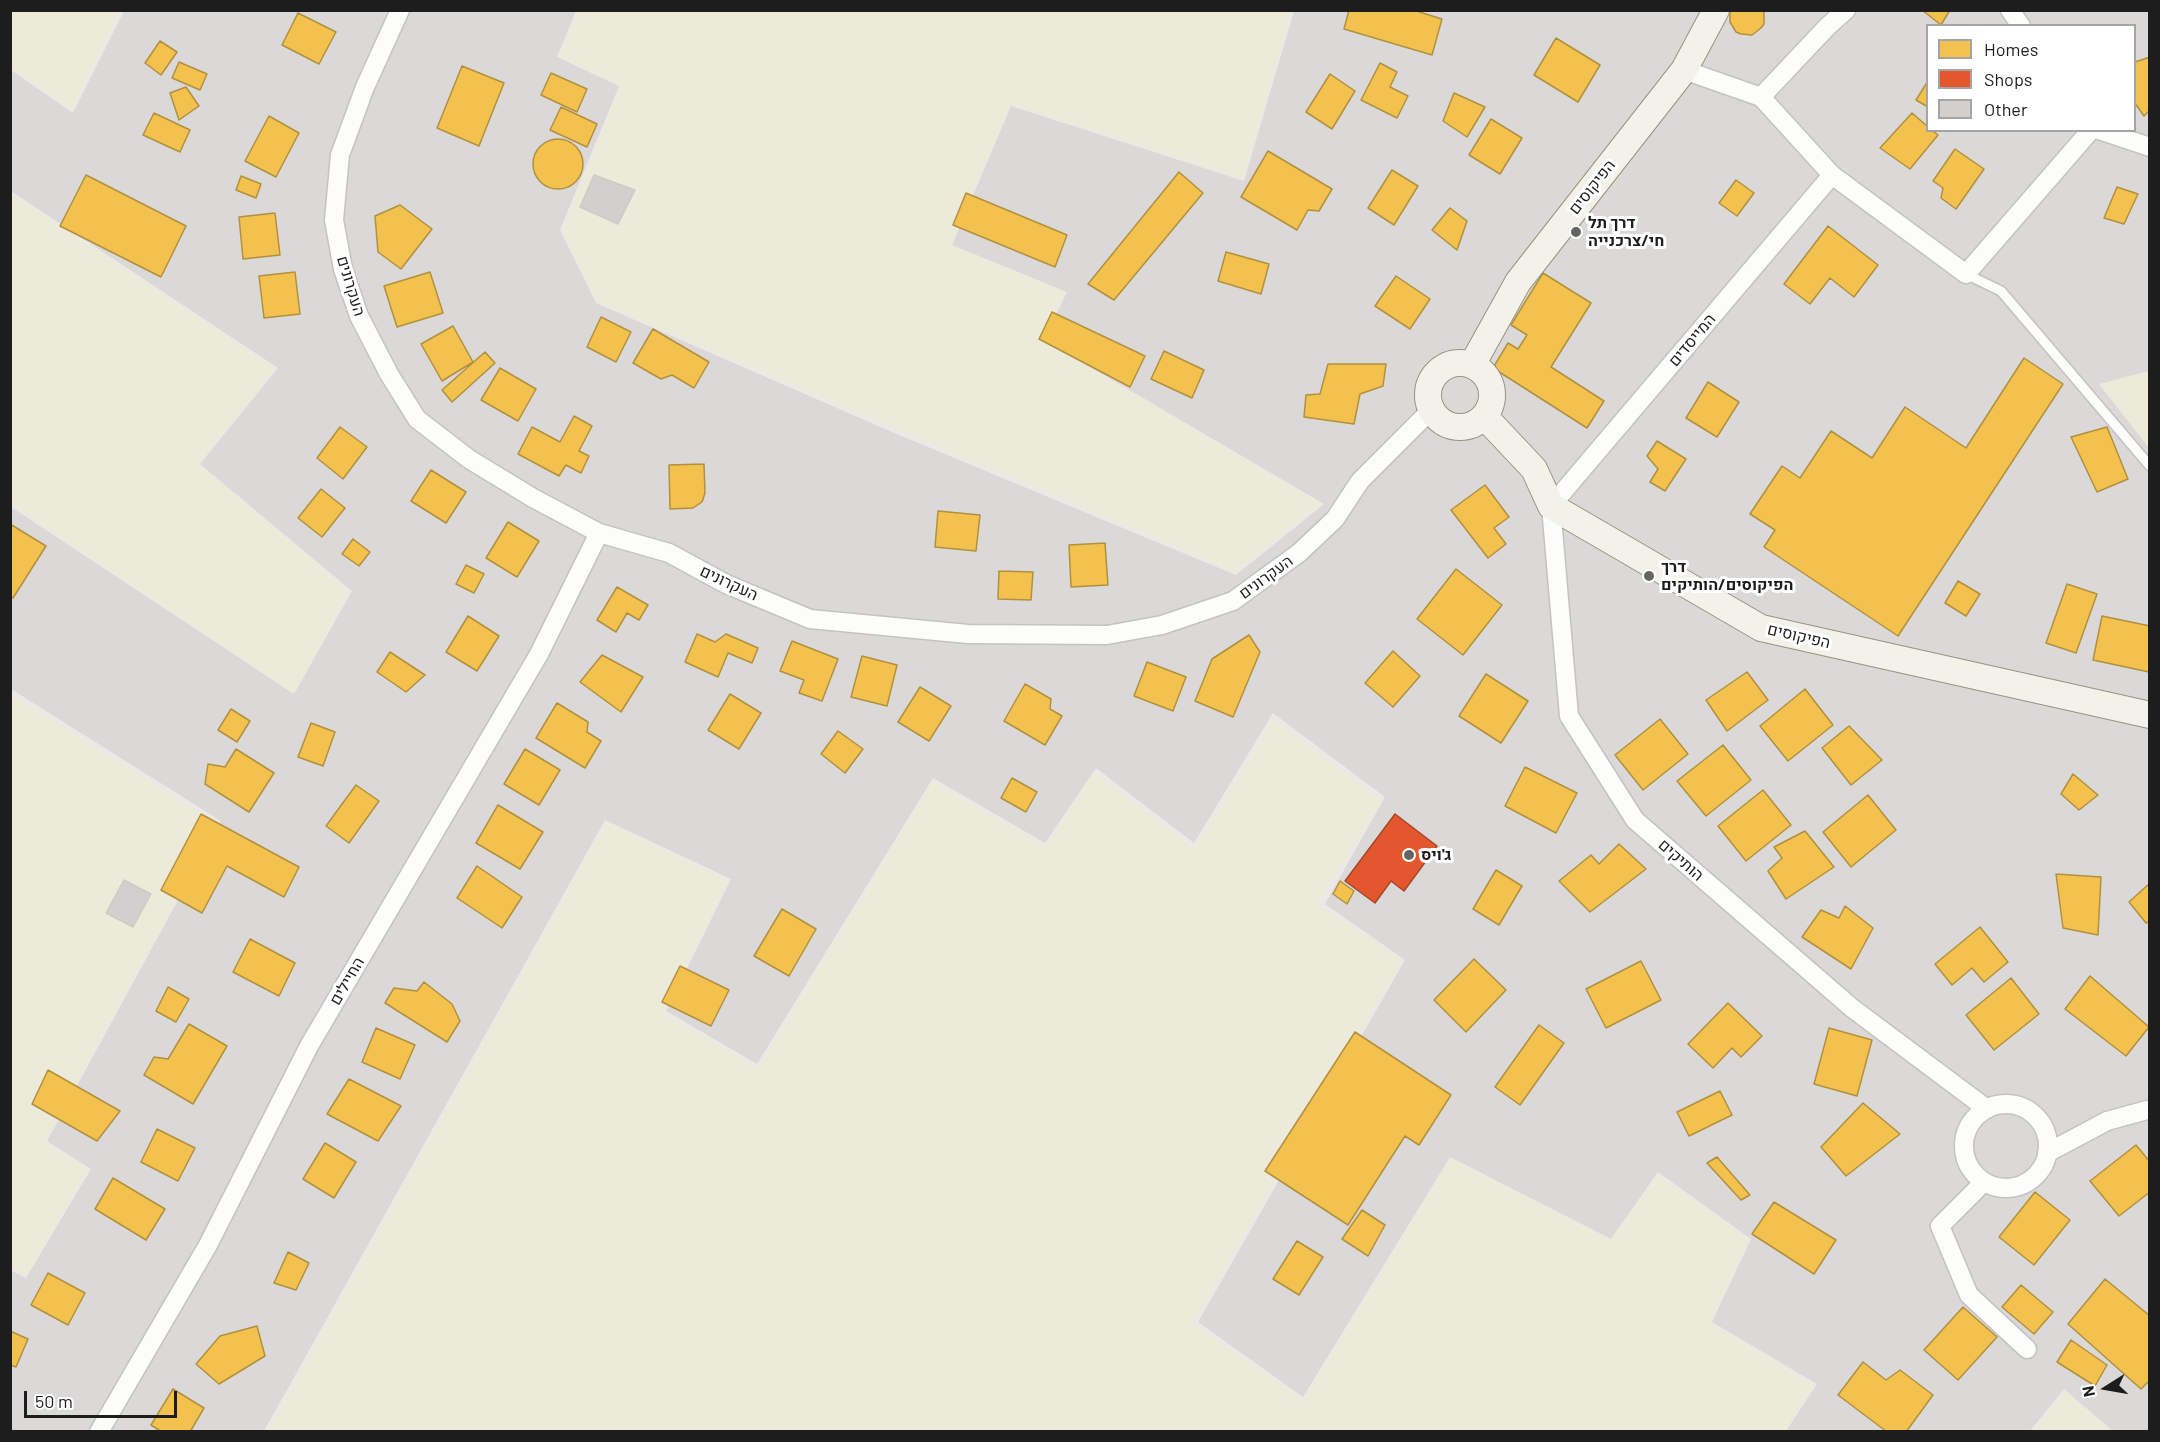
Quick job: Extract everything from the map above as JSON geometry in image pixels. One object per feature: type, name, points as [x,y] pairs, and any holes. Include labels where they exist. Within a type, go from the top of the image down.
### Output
[{"type":"street","name":"העקרונים","points":[[400,10],[365,87],[340,155],[334,220],[343,269],[359,316],[389,374],[417,419],[469,459],[533,498],[599,533],[669,553],[726,585],[810,619],[968,634],[1107,635],[1162,625],[1233,601],[1299,553],[1335,519],[1360,481],[1431,410]]},
{"type":"street","name":"הפיקוסים","points":[[1472,365],[1518,282],[1684,70],[1716,10]]},
{"type":"street","points":[[1761,97],[1846,10]]},
{"type":"street","points":[[2010,10],[2020,24]]},
{"type":"street","points":[[1684,70],[1761,97],[1832,175],[1966,274],[2089,132]]},
{"type":"street","points":[[2104,132],[2150,147]]},
{"type":"street","name":"המייסדים","points":[[1551,506],[1832,175]]},
{"type":"street","points":[[1463,362],[1472,365],[1485,374],[1492,390],[1491,402],[1484,416],[1476,423],[1465,427],[1453,427],[1438,419],[1431,410],[1427,392],[1430,381],[1438,371],[1452,363],[1463,362]]},
{"type":"street","points":[[1484,416],[1534,469],[1551,506]]},
{"type":"street","name":"הפיקוסים","points":[[1551,506],[1761,628],[2150,715]]},
{"type":"street","name":"הותיקים","points":[[1551,506],[1569,716],[1635,820],[1852,1008],[1987,1109]]},
{"type":"street","name":"החיילים","points":[[99,1431],[208,1245],[309,1046],[539,654],[599,533]]},
{"type":"street","points":[[2000,1105],[2013,1105],[2025,1109],[2036,1117],[2047,1140],[2047,1153],[2043,1166],[2023,1185],[2010,1188],[1997,1187],[1984,1182],[1974,1174],[1967,1163],[1964,1151],[1965,1138],[1969,1126],[1987,1109],[2000,1105]]},
{"type":"street","points":[[2047,1153],[2107,1121],[2147,1110]]},
{"type":"street","points":[[1984,1182],[1940,1226],[1969,1295],[2027,1349]]},
{"type":"lane","points":[[1966,274],[2001,291],[2150,466]]},
{"type":"shaded area","points":[[124,11],[576,11],[557,57],[619,86],[560,230],[596,303],[892,432],[1236,575],[1324,504],[1044,340],[1067,292],[952,245],[1011,106],[1244,181],[1294,11],[2149,11],[2150,1085],[2147,1093],[2150,1096],[2150,1428],[2147,1431],[2113,1431],[2064,1389],[2030,1431],[1786,1431],[1817,1384],[1712,1322],[1751,1239],[1658,1172],[1611,1239],[1450,1157],[1303,1397],[1198,1322],[1405,960],[1325,904],[1385,797],[1273,713],[1194,843],[1096,768],[1045,843],[933,778],[757,1064],[666,1011],[731,879],[605,820],[264,1431],[11,1431],[10,1270],[26,1278],[91,1169],[47,1141],[221,821],[11,689],[11,507],[294,694],[352,591],[200,464],[278,368],[11,191],[11,70],[73,113]]},
{"type":"green space","points":[[10,11],[120,11],[72,110],[11,68]]},
{"type":"green space","points":[[578,11],[1292,11],[1243,179],[1010,104],[951,245],[1065,292],[1043,340],[1321,504],[1235,572],[596,301],[562,230],[621,85],[559,56]]},
{"type":"green space","points":[[11,194],[275,368],[199,464],[349,591],[294,693],[11,504]]},
{"type":"green space","points":[[2150,371],[2149,448],[2099,384]]},
{"type":"green space","points":[[11,694],[201,814],[218,821],[45,1142],[88,1169],[26,1276],[11,1267]]},
{"type":"green space","points":[[1273,720],[1381,800],[1317,904],[1402,959],[1193,1323],[1303,1400],[1451,1158],[1610,1240],[1658,1175],[1749,1239],[1710,1323],[1814,1385],[1785,1432],[267,1432],[606,822],[728,880],[663,1014],[758,1068],[932,782],[1046,847],[1093,773],[1195,848]]},
{"type":"green space","points":[[2065,1391],[2111,1431],[2032,1431]]},
{"type":"building: Homes","points":[[1349,10],[1413,10],[1442,19],[1432,55],[1344,29]]},
{"type":"building: Homes","points":[[1730,10],[1764,10],[1764,24],[1752,35],[1736,32],[1730,22]]},
{"type":"building: Homes","points":[[1922,10],[1950,10],[1940,24]]},
{"type":"building: Homes","points":[[298,13],[336,32],[319,64],[282,45]]},
{"type":"building: Homes","points":[[1556,38],[1600,65],[1578,102],[1534,75]]},
{"type":"building: Homes","points":[[160,41],[177,52],[161,75],[145,63]]},
{"type":"building: Homes","points":[[2150,57],[2150,110],[2144,116],[2136,105],[2136,62]]},
{"type":"building: Homes","points":[[179,62],[207,74],[200,90],[172,78]]},
{"type":"building: Homes","points":[[1380,63],[1397,72],[1390,87],[1408,96],[1397,118],[1361,100]]},
{"type":"building: Homes","points":[[462,66],[504,83],[479,146],[437,128]]},
{"type":"building: Homes","points":[[551,73],[587,89],[577,112],[541,95]]},
{"type":"building: Homes","points":[[1330,74],[1355,91],[1332,129],[1306,112]]},
{"type":"building: Homes","points":[[1926,84],[1926,106],[1916,100]]},
{"type":"building: Homes","points":[[186,87],[199,106],[179,120],[170,93]]},
{"type":"building: Homes","points":[[1454,93],[1485,107],[1467,137],[1443,121]]},
{"type":"building: Homes","points":[[561,107],[597,124],[587,147],[550,130]]},
{"type":"building: Homes","points":[[154,113],[190,130],[180,152],[143,135]]},
{"type":"building: Homes","points":[[1912,113],[1926,125],[1926,132],[1934,132],[1938,135],[1910,169],[1880,148]]},
{"type":"building: Homes","points":[[269,116],[299,133],[276,177],[245,161]]},
{"type":"building: Homes","points":[[1491,119],[1522,138],[1500,174],[1469,155]]},
{"type":"building: Homes","points":[[553,139],[563,139],[576,146],[583,159],[583,169],[576,182],[563,189],[553,189],[544,185],[537,178],[533,169],[533,159],[537,150],[544,143]]},
{"type":"building: Homes","points":[[1955,149],[1984,169],[1956,209],[1941,198],[1943,188],[1933,181]]},
{"type":"building: Homes","points":[[1268,151],[1332,189],[1319,211],[1308,210],[1297,230],[1241,197]]},
{"type":"building: Homes","points":[[1392,170],[1418,186],[1394,225],[1368,208]]},
{"type":"building: Homes","points":[[1179,172],[1203,193],[1114,300],[1088,284]]},
{"type":"building: Homes","points":[[86,175],[186,226],[161,277],[60,226]]},
{"type":"building: Homes","points":[[241,176],[261,184],[256,198],[236,190]]},
{"type":"building: Homes","points":[[1736,180],[1754,193],[1737,216],[1719,203]]},
{"type":"building: Homes","points":[[2117,187],[2138,194],[2124,224],[2104,218]]},
{"type":"building: Homes","points":[[966,193],[1067,235],[1055,267],[953,225]]},
{"type":"building: Homes","points":[[400,205],[432,229],[401,269],[378,252],[375,216]]},
{"type":"building: Homes","points":[[1450,208],[1467,221],[1457,250],[1432,230]]},
{"type":"building: Homes","points":[[275,213],[280,255],[243,259],[239,217]]},
{"type":"building: Homes","points":[[1828,226],[1878,265],[1854,297],[1830,278],[1810,304],[1784,284]]},
{"type":"building: Homes","points":[[1226,252],[1269,264],[1261,294],[1218,281]]},
{"type":"building: Homes","points":[[295,272],[300,314],[264,318],[259,276]]},
{"type":"building: Homes","points":[[430,272],[443,313],[397,327],[384,286]]},
{"type":"building: Homes","points":[[1543,273],[1591,303],[1551,367],[1604,401],[1587,428],[1493,368],[1508,343],[1518,349],[1527,335],[1511,325]]},
{"type":"building: Homes","points":[[1396,276],[1430,299],[1410,329],[1375,306]]},
{"type":"building: Homes","points":[[1052,312],[1145,356],[1130,387],[1039,339]]},
{"type":"building: Homes","points":[[601,317],[631,332],[616,362],[587,347]]},
{"type":"building: Homes","points":[[453,326],[473,362],[442,381],[421,344]]},
{"type":"building: Homes","points":[[653,329],[709,362],[694,388],[672,375],[661,379],[633,363]]},
{"type":"building: Homes","points":[[1164,351],[1204,370],[1192,398],[1151,379]]},
{"type":"building: Homes","points":[[485,352],[495,363],[452,402],[442,390]]},
{"type":"building: Homes","points":[[2024,358],[2063,384],[1898,636],[1764,547],[1775,530],[1750,514],[1782,466],[1800,478],[1831,431],[1872,458],[1905,407],[1966,448]]},
{"type":"building: Homes","points":[[1328,364],[1386,364],[1383,386],[1360,394],[1354,424],[1304,417],[1306,395],[1320,394]]},
{"type":"building: Homes","points":[[500,368],[536,389],[518,421],[481,400]]},
{"type":"building: Homes","points":[[1708,382],[1739,402],[1717,437],[1686,418]]},
{"type":"building: Homes","points":[[574,416],[592,426],[579,451],[589,456],[581,473],[566,465],[559,476],[518,454],[532,427],[560,442]]},
{"type":"building: Homes","points":[[340,427],[367,447],[343,479],[317,458]]},
{"type":"building: Homes","points":[[2107,427],[2128,479],[2097,492],[2071,437]]},
{"type":"building: Homes","points":[[1657,441],[1686,459],[1665,491],[1650,482],[1658,469],[1647,456]]},
{"type":"building: Homes","points":[[704,464],[705,493],[702,502],[693,508],[670,509],[669,465]]},
{"type":"building: Homes","points":[[431,470],[466,492],[446,523],[411,501]]},
{"type":"building: Homes","points":[[1485,485],[1509,517],[1494,528],[1506,544],[1488,558],[1451,510]]},
{"type":"building: Homes","points":[[321,489],[345,508],[322,537],[298,518]]},
{"type":"building: Homes","points":[[938,511],[980,515],[976,551],[935,547]]},
{"type":"building: Homes","points":[[508,522],[539,541],[517,577],[486,558]]},
{"type":"building: Homes","points":[[10,524],[46,546],[13,598],[10,597]]},
{"type":"building: Homes","points":[[353,539],[370,552],[359,566],[342,554]]},
{"type":"building: Homes","points":[[1105,543],[1108,585],[1071,587],[1069,545]]},
{"type":"building: Homes","points":[[466,565],[484,574],[474,593],[456,584]]},
{"type":"building: Homes","points":[[1456,569],[1502,605],[1463,655],[1417,619]]},
{"type":"building: Homes","points":[[999,571],[1033,572],[1031,600],[998,599]]},
{"type":"building: Homes","points":[[1958,581],[1980,594],[1966,616],[1945,603]]},
{"type":"building: Homes","points":[[2067,584],[2097,594],[2076,653],[2046,643]]},
{"type":"building: Homes","points":[[617,587],[648,605],[639,620],[627,613],[616,632],[597,620]]},
{"type":"building: Homes","points":[[468,616],[499,636],[477,671],[446,652]]},
{"type":"building: Homes","points":[[2102,616],[2150,626],[2149,672],[2093,660]]},
{"type":"building: Homes","points":[[697,634],[715,642],[726,634],[758,648],[752,663],[728,653],[718,677],[685,662]]},
{"type":"building: Homes","points":[[1249,635],[1260,652],[1233,717],[1195,701],[1212,659]]},
{"type":"building: Homes","points":[[792,641],[838,659],[822,701],[799,693],[804,680],[780,671]]},
{"type":"building: Homes","points":[[1393,651],[1420,676],[1393,707],[1365,683]]},
{"type":"building: Homes","points":[[390,652],[425,675],[406,692],[377,672]]},
{"type":"building: Homes","points":[[602,655],[643,677],[621,712],[580,682]]},
{"type":"building: Homes","points":[[862,656],[897,665],[887,706],[851,697]]},
{"type":"building: Homes","points":[[1147,662],[1186,677],[1173,711],[1134,696]]},
{"type":"building: Homes","points":[[1747,672],[1768,700],[1727,731],[1706,700]]},
{"type":"building: Homes","points":[[1486,674],[1528,701],[1501,743],[1459,716]]},
{"type":"building: Homes","points":[[1025,684],[1051,699],[1050,709],[1062,716],[1045,745],[1004,721]]},
{"type":"building: Homes","points":[[920,687],[951,706],[929,741],[898,722]]},
{"type":"building: Homes","points":[[1805,689],[1833,725],[1788,761],[1760,726]]},
{"type":"building: Homes","points":[[730,694],[761,713],[739,749],[708,730]]},
{"type":"building: Homes","points":[[557,703],[588,722],[587,732],[601,741],[585,768],[536,738]]},
{"type":"building: Homes","points":[[231,709],[250,721],[237,742],[218,730]]},
{"type":"building: Homes","points":[[1660,719],[1688,754],[1643,790],[1615,755]]},
{"type":"building: Homes","points":[[311,723],[335,732],[323,766],[298,757]]},
{"type":"building: Homes","points":[[1849,726],[1882,760],[1851,785],[1822,748]]},
{"type":"building: Homes","points":[[838,731],[863,749],[845,773],[821,754]]},
{"type":"building: Homes","points":[[1723,745],[1751,780],[1706,816],[1677,781]]},
{"type":"building: Homes","points":[[236,749],[274,773],[249,812],[205,784],[208,764],[225,767]]},
{"type":"building: Homes","points":[[525,749],[560,770],[539,805],[504,784]]},
{"type":"building: Homes","points":[[1525,767],[1577,793],[1556,833],[1505,806]]},
{"type":"building: Homes","points":[[2073,774],[2098,795],[2079,810],[2061,794]]},
{"type":"building: Homes","points":[[1012,778],[1037,792],[1026,812],[1001,798]]},
{"type":"building: Homes","points":[[356,785],[379,801],[349,843],[326,826]]},
{"type":"building: Homes","points":[[1763,790],[1791,825],[1746,861],[1718,826]]},
{"type":"building: Homes","points":[[1868,795],[1896,830],[1851,867],[1823,832]]},
{"type":"building: Homes","points":[[498,805],[543,832],[520,869],[476,843]]},
{"type":"building: Homes","points":[[201,814],[299,867],[284,897],[227,866],[202,913],[161,890]]},
{"type":"building: Homes","points":[[1805,831],[1834,867],[1786,899],[1768,871],[1782,858],[1774,847]]},
{"type":"building: Homes","points":[[1619,844],[1646,869],[1590,912],[1559,881],[1591,855],[1599,864]]},
{"type":"building: Homes","points":[[477,866],[522,897],[502,928],[457,898]]},
{"type":"building: Homes","points":[[1496,870],[1522,886],[1499,925],[1473,909]]},
{"type":"building: Homes","points":[[2056,874],[2101,877],[2098,935],[2063,928]]},
{"type":"building: Homes","points":[[1340,881],[1354,891],[1347,904],[1333,894]]},
{"type":"building: Homes","points":[[2150,883],[2150,921],[2146,923],[2129,902]]},
{"type":"building: Homes","points":[[1845,906],[1873,928],[1851,969],[1802,937],[1821,910],[1839,918]]},
{"type":"building: Homes","points":[[782,909],[816,929],[789,976],[754,956]]},
{"type":"building: Homes","points":[[1980,927],[2008,962],[1984,982],[1972,968],[1952,985],[1935,964]]},
{"type":"building: Homes","points":[[250,939],[295,963],[279,996],[233,972]]},
{"type":"building: Homes","points":[[1474,959],[1506,990],[1466,1032],[1434,1000]]},
{"type":"building: Homes","points":[[1641,961],[1661,1000],[1606,1028],[1586,989]]},
{"type":"building: Homes","points":[[680,966],[729,990],[711,1026],[662,1002]]},
{"type":"building: Homes","points":[[2090,976],[2149,1027],[2126,1056],[2065,1009]]},
{"type":"building: Homes","points":[[2011,978],[2039,1014],[1994,1050],[1966,1015]]},
{"type":"building: Homes","points":[[424,982],[452,1004],[460,1021],[447,1042],[385,1003],[394,988],[417,991]]},
{"type":"building: Homes","points":[[168,987],[189,999],[176,1022],[156,1011]]},
{"type":"building: Homes","points":[[1728,1003],[1762,1036],[1741,1057],[1732,1048],[1713,1068],[1688,1044]]},
{"type":"building: Homes","points":[[189,1024],[227,1046],[193,1104],[144,1075],[154,1057],[168,1059]]},
{"type":"building: Homes","points":[[1539,1025],[1564,1043],[1520,1105],[1495,1087]]},
{"type":"building: Homes","points":[[376,1028],[415,1045],[400,1079],[362,1062]]},
{"type":"building: Homes","points":[[1829,1028],[1872,1040],[1857,1096],[1814,1084]]},
{"type":"building: Homes","points":[[1355,1032],[1451,1095],[1419,1145],[1405,1136],[1348,1225],[1265,1171]]},
{"type":"building: Homes","points":[[48,1070],[120,1111],[97,1141],[32,1104]]},
{"type":"building: Homes","points":[[349,1079],[401,1106],[378,1141],[327,1114]]},
{"type":"building: Homes","points":[[1720,1091],[1732,1115],[1689,1136],[1677,1112]]},
{"type":"building: Homes","points":[[1863,1103],[1900,1134],[1846,1176],[1821,1147]]},
{"type":"building: Homes","points":[[157,1129],[195,1148],[178,1181],[141,1162]]},
{"type":"building: Homes","points":[[325,1143],[356,1162],[334,1198],[303,1179]]},
{"type":"building: Homes","points":[[2136,1145],[2150,1162],[2150,1192],[2119,1216],[2090,1181]]},
{"type":"building: Homes","points":[[1717,1157],[1750,1195],[1741,1200],[1707,1163]]},
{"type":"building: Homes","points":[[113,1178],[165,1209],[146,1240],[95,1209]]},
{"type":"building: Homes","points":[[2035,1192],[2070,1220],[2034,1265],[1999,1237]]},
{"type":"building: Homes","points":[[1774,1202],[1836,1240],[1814,1274],[1752,1234]]},
{"type":"building: Homes","points":[[1362,1210],[1385,1225],[1368,1256],[1342,1239]]},
{"type":"building: Homes","points":[[1297,1241],[1323,1257],[1299,1295],[1273,1279]]},
{"type":"building: Homes","points":[[288,1252],[309,1263],[296,1290],[274,1283]]},
{"type":"building: Homes","points":[[48,1273],[85,1293],[68,1325],[31,1305]]},
{"type":"building: Homes","points":[[2105,1279],[2150,1316],[2150,1380],[2141,1389],[2068,1324]]},
{"type":"building: Homes","points":[[2021,1285],[2053,1312],[2034,1334],[2002,1307]]},
{"type":"building: Homes","points":[[1963,1307],[1997,1337],[1958,1380],[1924,1350]]},
{"type":"building: Homes","points":[[257,1326],[265,1356],[219,1384],[196,1364],[220,1336]]},
{"type":"building: Homes","points":[[10,1331],[28,1339],[16,1367],[10,1365]]},
{"type":"building: Homes","points":[[2071,1340],[2107,1365],[2095,1386],[2057,1362]]},
{"type":"building: Homes","points":[[1863,1362],[1886,1380],[1900,1370],[1933,1395],[1906,1432],[1887,1432],[1838,1395]]},
{"type":"building: Homes","points":[[173,1389],[204,1408],[190,1432],[162,1432],[151,1425]]},
{"type":"building: Shops","points":[[1395,814],[1437,846],[1404,891],[1391,881],[1375,903],[1345,881]]},
{"type":"building: Other","points":[[594,175],[635,190],[618,224],[580,207]]},
{"type":"building: Other","points":[[124,880],[151,894],[133,927],[106,913]]},
{"type":"place","name":"דרך תל חי/צרכנייה","points":[[1576,232]]},
{"type":"place","name":"דרך הפיקוסים/הותיקים","points":[[1649,576]]},
{"type":"place","name":"ג'ויס","points":[[1409,855]]}]
